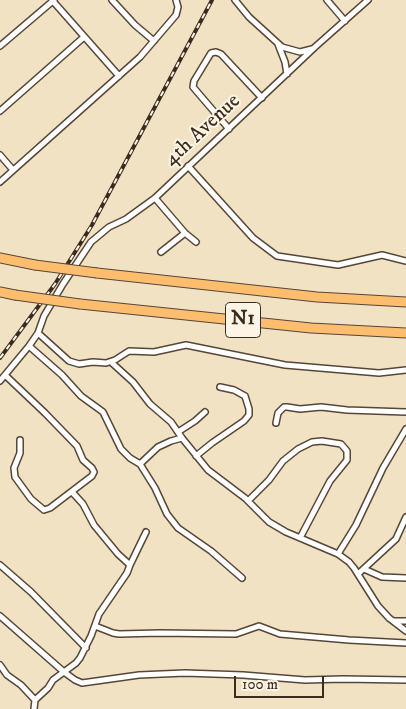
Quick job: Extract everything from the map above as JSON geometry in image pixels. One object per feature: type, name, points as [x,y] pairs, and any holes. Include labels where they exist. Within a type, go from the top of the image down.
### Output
[{"type":"highway","name":"N1","points":[[0,258],[34,265],[97,273],[317,296],[406,302]]},
{"type":"highway","name":"N1","points":[[0,292],[80,304],[312,328],[406,333]]},
{"type":"street","points":[[0,46],[53,0],[119,76]]},
{"type":"street","points":[[112,0],[135,25],[154,41]]},
{"type":"street","points":[[0,182],[119,76],[154,41],[176,15],[178,7],[176,0]]},
{"type":"street","points":[[235,0],[249,17],[278,44],[300,52],[315,48]]},
{"type":"street","points":[[327,0],[345,21]]},
{"type":"street","name":"4th Avenue","points":[[0,381],[30,346],[62,284],[91,242],[109,227],[126,219],[155,198],[368,0]]},
{"type":"street","points":[[0,112],[84,36]]},
{"type":"street","points":[[278,44],[285,62],[287,74]]},
{"type":"street","points":[[229,128],[193,87],[194,81],[211,53],[216,52],[220,54],[262,98]]},
{"type":"street","points":[[0,155],[13,170]]},
{"type":"street","points":[[188,166],[252,238],[277,256],[338,265],[382,255],[406,261]]},
{"type":"street","points":[[155,198],[185,233],[196,242]]},
{"type":"street","points":[[161,252],[185,233]]},
{"type":"street","points":[[38,333],[73,363],[106,363],[112,362],[129,351],[154,352],[186,345],[285,365],[379,373],[406,370]]},
{"type":"street","points":[[30,346],[62,374],[81,396],[103,412],[121,449],[140,464],[155,488],[167,514],[178,528],[211,551],[242,578]]},
{"type":"street","points":[[112,362],[133,382],[150,404],[171,422],[208,470],[248,501],[269,522],[338,554],[354,568],[378,606],[393,621],[406,630]]},
{"type":"street","points":[[5,375],[72,441],[80,451],[83,460],[94,472],[92,476],[72,492],[45,510],[31,499],[18,483],[14,472],[20,453],[20,440]]},
{"type":"street","points":[[196,456],[244,421],[249,415],[246,396],[234,390],[220,387]]},
{"type":"street","points":[[276,423],[278,413],[284,407],[406,412]]},
{"type":"street","points":[[178,432],[195,421],[204,412]]},
{"type":"street","points":[[338,554],[356,525],[383,468],[406,429]]},
{"type":"street","points":[[140,464],[158,447],[171,440],[182,438]]},
{"type":"street","points":[[248,501],[269,480],[283,461],[298,449],[312,442],[322,440],[341,444],[347,451],[346,460],[330,481],[300,538]]},
{"type":"street","points":[[72,492],[83,504],[94,525],[118,554],[130,565]]},
{"type":"street","points":[[358,574],[403,532],[406,517]]},
{"type":"street","points":[[34,709],[35,700],[48,688],[53,680],[76,663],[86,648],[99,614],[126,573],[146,532]]},
{"type":"street","points":[[0,565],[31,592],[86,648]]},
{"type":"street","points":[[364,568],[382,578],[406,578]]},
{"type":"street","points":[[0,616],[64,672],[75,680],[86,683],[139,675],[185,673],[305,680],[343,678],[406,680]]},
{"type":"street","points":[[393,621],[406,620]]},
{"type":"street","points":[[95,626],[119,634],[236,634],[259,626],[280,634],[406,643]]},
{"type":"street","points":[[0,665],[7,675],[21,685],[35,700]]},
{"type":"railway","points":[[0,358],[55,284],[92,225],[212,0]]}]
